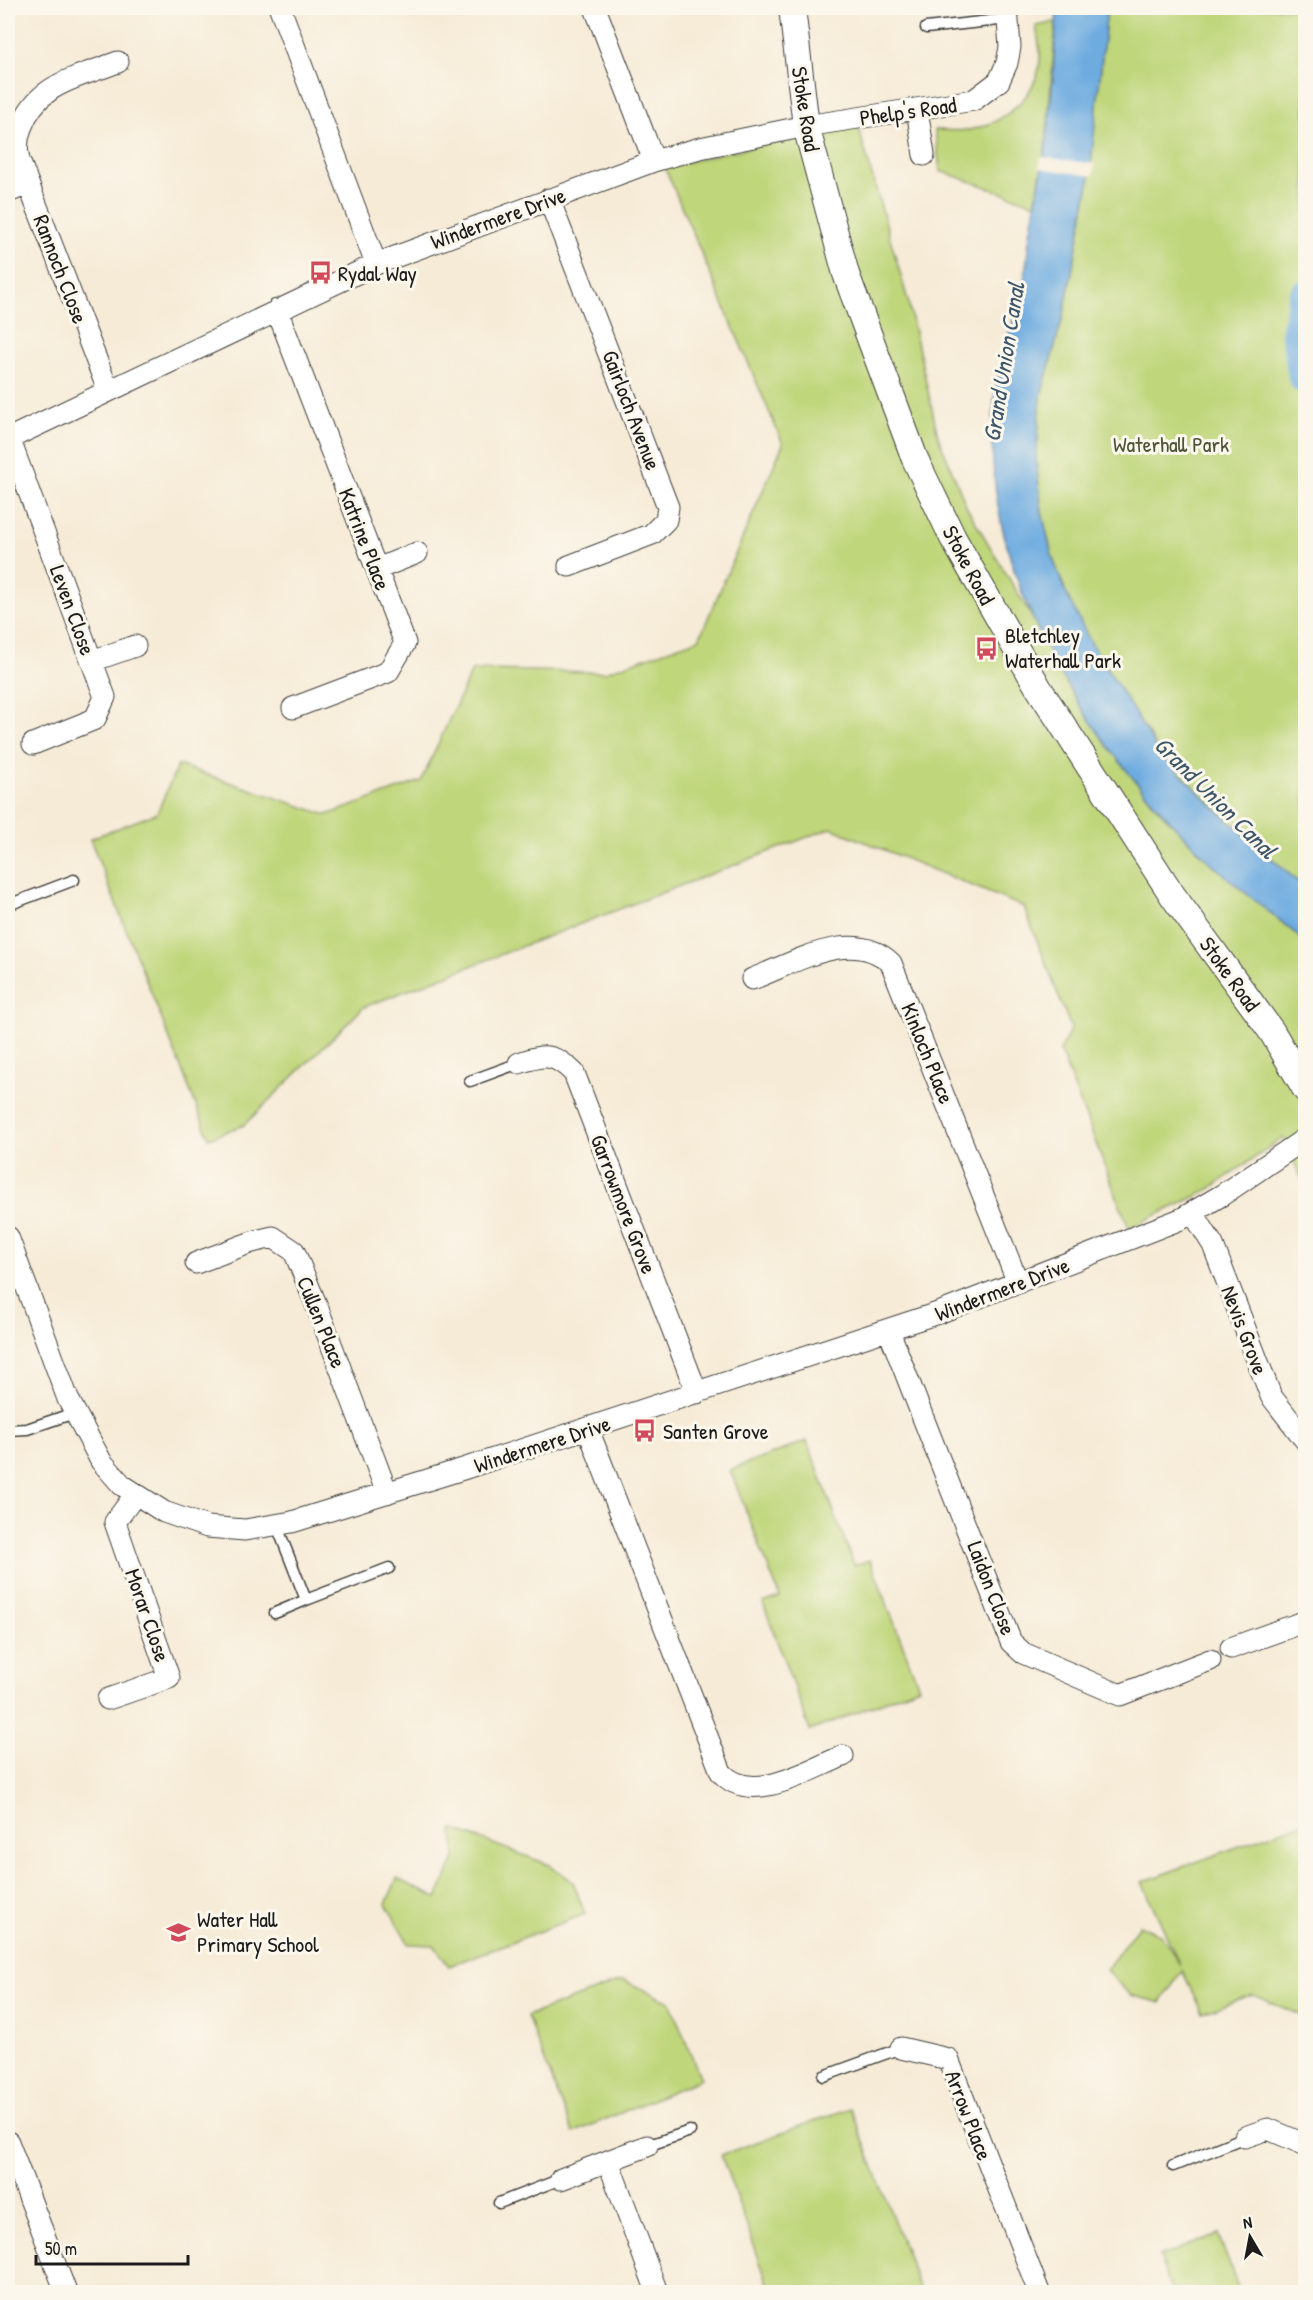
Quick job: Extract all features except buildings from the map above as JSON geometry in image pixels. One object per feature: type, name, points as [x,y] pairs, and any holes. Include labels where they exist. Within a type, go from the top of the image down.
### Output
[{"type":"street","points":[[280,8],[376,264]]},
{"type":"street","points":[[595,8],[654,161]]},
{"type":"street","name":"Stoke Road","points":[[792,8],[806,126],[846,274],[915,459],[953,538],[1038,687],[1173,896],[1272,1032],[1305,1090]]},
{"type":"street","name":"Phelp's Road","points":[[806,126],[965,103],[993,87],[1008,63],[1010,47],[1007,13]]},
{"type":"street","name":"Rannoch Close","points":[[108,390],[28,183],[17,146],[25,118],[35,102],[53,87],[118,62]]},
{"type":"street","points":[[917,109],[924,155]]},
{"type":"street","name":"Windermere Drive","points":[[8,438],[376,264],[654,161],[699,148],[806,126]]},
{"type":"street","points":[[8,192],[28,183]]},
{"type":"street","name":"Gairloch Avenue","points":[[549,199],[668,507],[666,520],[652,534],[569,566]]},
{"type":"street","name":"Katrine Place","points":[[277,309],[405,643],[388,672],[293,708]]},
{"type":"street","name":"Leven Close","points":[[8,438],[105,697],[95,719],[33,744]]},
{"type":"street","points":[[377,569],[417,553]]},
{"type":"street","points":[[92,661],[135,646]]},
{"type":"street","name":"Kinloch Place","points":[[752,979],[840,947],[869,950],[891,963],[1018,1283]]},
{"type":"street","name":"Garrowmore Grove","points":[[519,1063],[542,1055],[560,1060],[574,1073],[697,1393]]},
{"type":"street","name":"Windermere Drive","points":[[8,1238],[74,1413],[101,1461],[122,1485],[172,1516],[214,1528],[245,1530],[277,1526],[387,1493],[889,1331],[1018,1283],[1193,1213],[1305,1138]]},
{"type":"street","name":"Nevis Grove","points":[[1193,1213],[1213,1245],[1271,1396],[1305,1441]]},
{"type":"street","name":"Cullen Place","points":[[196,1263],[252,1242],[273,1237],[294,1251],[387,1493]]},
{"type":"street","name":"Laidon Close","points":[[889,1331],[1011,1642],[1023,1653],[1120,1695],[1210,1660]]},
{"type":"street","points":[[588,1429],[722,1772],[736,1785],[760,1787],[843,1756]]},
{"type":"street","name":"Morar Close","points":[[108,1699],[170,1678],[115,1522],[135,1495]]},
{"type":"street","points":[[1231,1648],[1305,1621]]},
{"type":"street","name":"Arrow Place","points":[[901,2048],[948,2059],[1039,2292]]},
{"type":"street","points":[[1245,2137],[1268,2129],[1305,2145]]},
{"type":"street","points":[[8,2142],[66,2292]]},
{"type":"street","points":[[561,2179],[647,2146]]},
{"type":"street","points":[[608,2161],[657,2292]]},
{"type":"lane","points":[[926,28],[1007,13]]},
{"type":"lane","points":[[8,905],[74,880]]},
{"type":"lane","points":[[470,1081],[519,1063]]},
{"type":"lane","points":[[8,1430],[27,1429],[74,1413]]},
{"type":"lane","points":[[277,1526],[306,1600]]},
{"type":"lane","points":[[275,1613],[389,1568]]},
{"type":"lane","name":"Arrow Place","points":[[824,2076],[901,2048]]},
{"type":"lane","points":[[647,2146],[690,2131]]},
{"type":"lane","points":[[1173,2166],[1245,2137]]},
{"type":"lane","points":[[499,2203],[561,2179]]},
{"type":"green space","name":"Waterhall Park","points":[[1107,8],[1305,8],[1306,298],[1299,335],[1306,376],[1305,888],[1215,808],[1159,752],[1090,641],[1067,595],[1052,556],[1042,512],[1036,461],[1041,396],[1064,313],[1089,184]]},
{"type":"green space","points":[[1056,22],[1046,143],[1035,204],[940,171],[935,130],[964,130],[984,126],[1015,108],[1030,90],[1039,68],[1040,52],[1036,26]]},
{"type":"green space","points":[[858,126],[908,301],[938,436],[967,508],[1032,617],[1074,696],[1114,754],[1157,808],[1202,855],[1305,942],[1305,1186],[1283,1138],[1205,1192],[1129,1228],[1060,1051],[1071,1028],[1024,907],[831,828],[364,1007],[244,1125],[209,1138],[90,839],[157,813],[178,765],[327,815],[421,781],[472,670],[605,672],[699,639],[783,444],[665,168],[723,153]]},
{"type":"green space","points":[[807,1441],[854,1565],[870,1560],[919,1687],[810,1731],[763,1603],[780,1597],[730,1470]]},
{"type":"green space","points":[[1305,1822],[1305,2017],[1253,1995],[1202,2013],[1182,1970],[1161,2003],[1130,1995],[1106,1970],[1139,1925],[1162,1935],[1180,1965],[1142,1882]]},
{"type":"green space","points":[[453,1829],[550,1865],[573,1882],[585,1914],[449,1966],[434,1945],[409,1944],[386,1904],[397,1879],[437,1898],[455,1859]]},
{"type":"green space","points":[[623,1980],[670,2002],[701,2079],[573,2133],[527,2016]]},
{"type":"green space","points":[[851,2108],[920,2289],[911,2292],[771,2292],[721,2155]]},
{"type":"green space","points":[[1218,2234],[1240,2292],[1173,2292],[1159,2257]]},
{"type":"water","name":"Grand Union Canal","points":[[1057,8],[1107,8],[1089,184],[1064,313],[1041,396],[1036,461],[1042,512],[1052,556],[1067,595],[1090,641],[1159,752],[1215,808],[1305,888],[1305,942],[1213,865],[1158,807],[1117,758],[1080,705],[1047,649],[1021,590],[1003,529],[993,467],[994,403],[999,371],[1024,280],[1044,155],[1052,93]]},
{"type":"pier","points":[[1041,157],[1095,164],[1093,176],[1039,168]]},
{"type":"waterway","points":[[1306,298],[1299,335],[1306,376]]},
{"type":"place","name":"Rydal Way","points":[[320,273]]},
{"type":"place","name":"Bletchley Waterhall Park","points":[[987,648]]},
{"type":"place","name":"Santen Grove","points":[[645,1431]]},
{"type":"place","name":"Water Hall Primary School","points":[[179,1932]]}]
